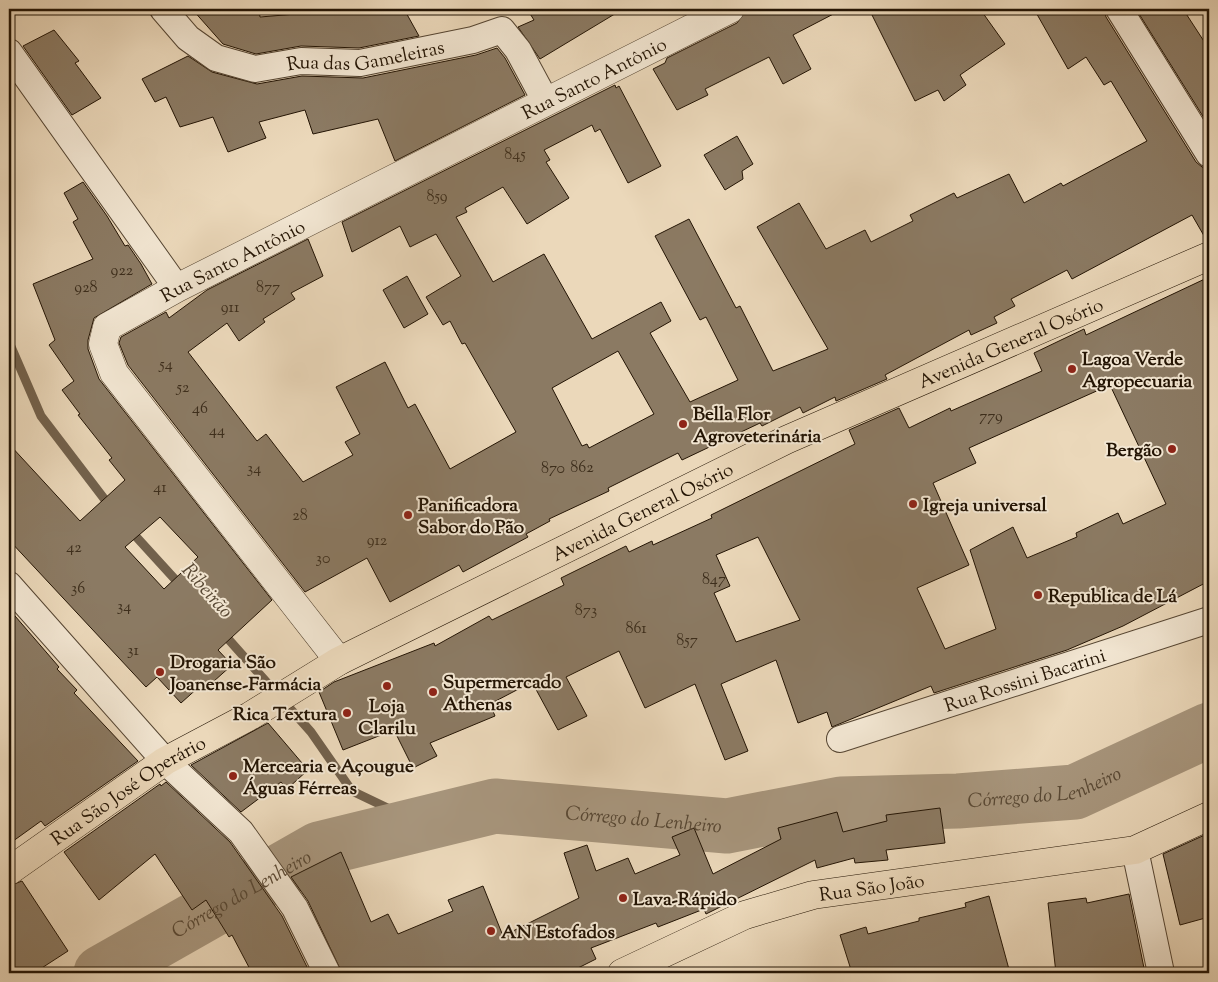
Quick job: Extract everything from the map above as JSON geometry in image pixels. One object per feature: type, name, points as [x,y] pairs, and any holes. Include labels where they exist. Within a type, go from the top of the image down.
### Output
[{"type":"highway","name":"Avenida General Osório","points":[[250,716],[339,661],[786,440],[1209,256]]},
{"type":"highway","name":"Rua São José Operário","points":[[9,871],[165,761],[250,716]]},
{"type":"highway","name":"Rua São João","points":[[622,973],[745,915],[813,895],[1135,850],[1209,816]]},
{"type":"street","name":"Rua das Gameleiras","points":[[163,9],[188,38],[216,58],[255,69],[301,61],[360,62],[473,40],[502,30],[518,50],[546,102]]},
{"type":"street","name":"Rua Santo Antônio","points":[[339,661],[114,373],[103,344],[107,327],[177,288],[730,9]]},
{"type":"street","points":[[1119,9],[1209,154]]},
{"type":"street","points":[[9,52],[177,288]]},
{"type":"street","points":[[9,585],[165,761],[241,832],[296,908],[327,973]]},
{"type":"street","name":"Rua Rossini Bacarini","points":[[840,739],[1209,620]]},
{"type":"street","points":[[1135,850],[1161,973]]},
{"type":"building","points":[[192,9],[259,9],[260,17],[308,13],[307,9],[404,9],[419,36],[359,48],[301,46],[256,54],[223,44]]},
{"type":"building","points":[[527,9],[623,9],[540,59],[518,27],[534,20]]},
{"type":"building","points":[[752,9],[843,9],[793,35],[811,69],[783,84],[769,57],[705,89],[708,95],[677,110],[653,69],[665,63],[667,58],[737,23],[745,12]]},
{"type":"building","points":[[869,9],[980,9],[1005,44],[960,75],[966,85],[944,101],[938,90],[915,101]]},
{"type":"building","points":[[1034,9],[1104,9],[1106,17],[1196,162],[1202,167],[1209,169],[1209,241],[1207,241],[1192,215],[1072,279],[1067,270],[1011,299],[1015,306],[994,317],[997,323],[971,335],[969,330],[885,375],[887,379],[836,401],[835,397],[803,413],[800,407],[762,426],[760,423],[682,460],[678,453],[608,488],[609,491],[549,519],[550,521],[526,534],[528,537],[463,572],[459,565],[390,602],[367,558],[305,592],[128,365],[119,343],[121,337],[166,312],[169,318],[207,290],[308,239],[323,276],[291,293],[295,299],[263,319],[265,322],[239,341],[227,323],[188,352],[257,441],[266,434],[303,482],[353,455],[345,442],[360,434],[336,387],[385,362],[408,408],[415,404],[450,469],[516,432],[465,343],[462,344],[450,321],[443,325],[426,297],[461,276],[436,234],[410,247],[400,226],[352,252],[342,222],[615,85],[616,88],[619,86],[661,166],[628,183],[600,129],[595,132],[592,125],[544,150],[550,160],[546,162],[569,198],[527,224],[503,187],[465,208],[467,212],[456,217],[493,282],[544,254],[592,339],[661,302],[671,321],[650,333],[690,402],[738,380],[706,317],[700,320],[655,236],[689,219],[736,308],[740,306],[773,371],[828,349],[757,227],[799,203],[826,249],[865,230],[871,242],[913,221],[910,215],[954,193],[957,198],[1009,174],[1024,203],[1061,183],[1063,186],[1147,141],[1111,81],[1104,85],[1086,57],[1068,69]],"holes":[[[618,351],[654,414],[589,448],[587,444],[582,446],[552,388]]]},
{"type":"building","points":[[1136,9],[1183,9],[1209,49],[1209,126]]},
{"type":"building","points":[[54,30],[79,61],[75,63],[101,98],[72,115],[23,46]]},
{"type":"building","points":[[497,48],[505,58],[525,95],[395,161],[378,119],[313,134],[305,110],[259,122],[266,138],[228,152],[213,117],[180,127],[166,97],[155,102],[142,79],[188,56],[212,72],[257,84],[302,76],[363,78],[476,55]]},
{"type":"building","points":[[737,136],[753,164],[742,171],[743,179],[725,190],[704,155]]},
{"type":"building","points":[[83,182],[125,246],[128,245],[141,264],[152,284],[94,318],[88,340],[88,349],[99,379],[272,600],[218,650],[232,665],[204,690],[200,686],[181,703],[157,677],[146,687],[9,540],[9,444],[80,521],[125,480],[109,460],[112,458],[78,415],[80,414],[62,390],[74,381],[49,345],[55,340],[33,284],[93,259],[73,222],[78,219],[64,193]],"holes":[[[160,517],[198,557],[164,589],[125,547]]]},
{"type":"building","points":[[407,276],[428,314],[404,328],[383,290]]},
{"type":"building","points":[[1209,277],[1209,581],[1123,626],[1067,650],[934,693],[931,686],[832,727],[827,712],[798,723],[776,660],[721,684],[748,751],[725,760],[695,684],[645,708],[619,651],[566,677],[587,716],[558,730],[532,682],[490,704],[495,716],[430,743],[437,756],[413,768],[394,730],[343,750],[319,692],[334,682],[434,643],[435,646],[489,616],[492,620],[564,585],[561,578],[626,546],[629,552],[652,541],[653,545],[712,518],[711,515],[855,444],[849,430],[899,408],[909,428],[950,408],[951,411],[1042,371],[1034,353],[1084,329],[1086,335]],"holes":[[[1110,385],[1166,504],[1123,524],[1118,513],[1076,533],[1077,537],[1027,558],[1013,527],[970,550],[996,629],[945,649],[917,588],[969,565],[933,483],[976,463],[969,448]],[[758,537],[800,620],[736,642],[714,593],[730,586],[716,555]]]},
{"type":"building","points":[[9,609],[59,667],[57,669],[77,690],[74,693],[138,761],[45,826],[41,821],[9,844]]},
{"type":"building","points":[[268,723],[308,770],[287,789],[281,782],[241,812],[191,765]]},
{"type":"building","points":[[166,782],[230,842],[282,916],[310,973],[252,973],[232,935],[229,937],[206,900],[192,910],[155,854],[99,900],[64,852],[160,784],[161,786]]},
{"type":"building","points":[[940,808],[945,843],[886,850],[888,860],[855,863],[854,858],[817,868],[815,860],[706,914],[704,909],[658,927],[656,923],[591,948],[596,959],[568,973],[342,973],[308,901],[291,877],[341,852],[371,922],[388,914],[398,934],[453,911],[448,900],[483,886],[503,936],[579,898],[564,853],[587,845],[596,871],[628,858],[635,874],[680,855],[672,837],[694,828],[713,874],[781,839],[778,828],[837,812],[843,832],[887,821],[886,815]]},
{"type":"building","points":[[1209,833],[1209,917],[1180,925],[1163,854]]},
{"type":"building","points":[[22,881],[68,951],[34,973],[9,973],[9,886]]},
{"type":"building","points":[[1129,894],[1145,973],[1056,973],[1048,903],[1086,898],[1087,903]]},
{"type":"building","points":[[989,896],[1010,973],[852,973],[840,935],[866,927],[868,934],[919,921],[919,918],[966,907],[965,903]]},
{"type":"waterway","name":"Ribeirão","points":[[9,342],[41,416],[112,509]]},
{"type":"waterway","name":"Ribeirão","points":[[130,530],[182,587]]},
{"type":"waterway","name":"Ribeirão","points":[[222,632],[311,732],[352,791],[421,824]]},
{"type":"waterway","name":"Córrego do Lenheiro","points":[[101,973],[319,849],[495,806],[727,826],[841,804],[958,801],[1075,792],[1209,730]]},
{"type":"place","name":"Lagoa Verde Agropecuaria","points":[[1072,369]]},
{"type":"place","name":"Bella Flor Agroveterinária","points":[[683,424]]},
{"type":"place","name":"Bergão","points":[[1172,449]]},
{"type":"place","name":"Igreja universal","points":[[913,504]]},
{"type":"place","name":"Panificadora Sabor do Pão","points":[[408,515]]},
{"type":"place","name":"Republica de Lá","points":[[1038,595]]},
{"type":"place","name":"Drogaria São Joanense-Farmácia","points":[[160,672]]},
{"type":"place","name":"Loja Clarilu","points":[[387,686]]},
{"type":"place","name":"Supermercado Athenas","points":[[433,692]]},
{"type":"place","name":"Rica Textura","points":[[347,713]]},
{"type":"place","name":"Mercearia e Açougue Águas Férreas","points":[[233,776]]},
{"type":"place","name":"Lava-Rápido","points":[[623,898]]},
{"type":"place","name":"AN Estofados","points":[[491,931]]}]
